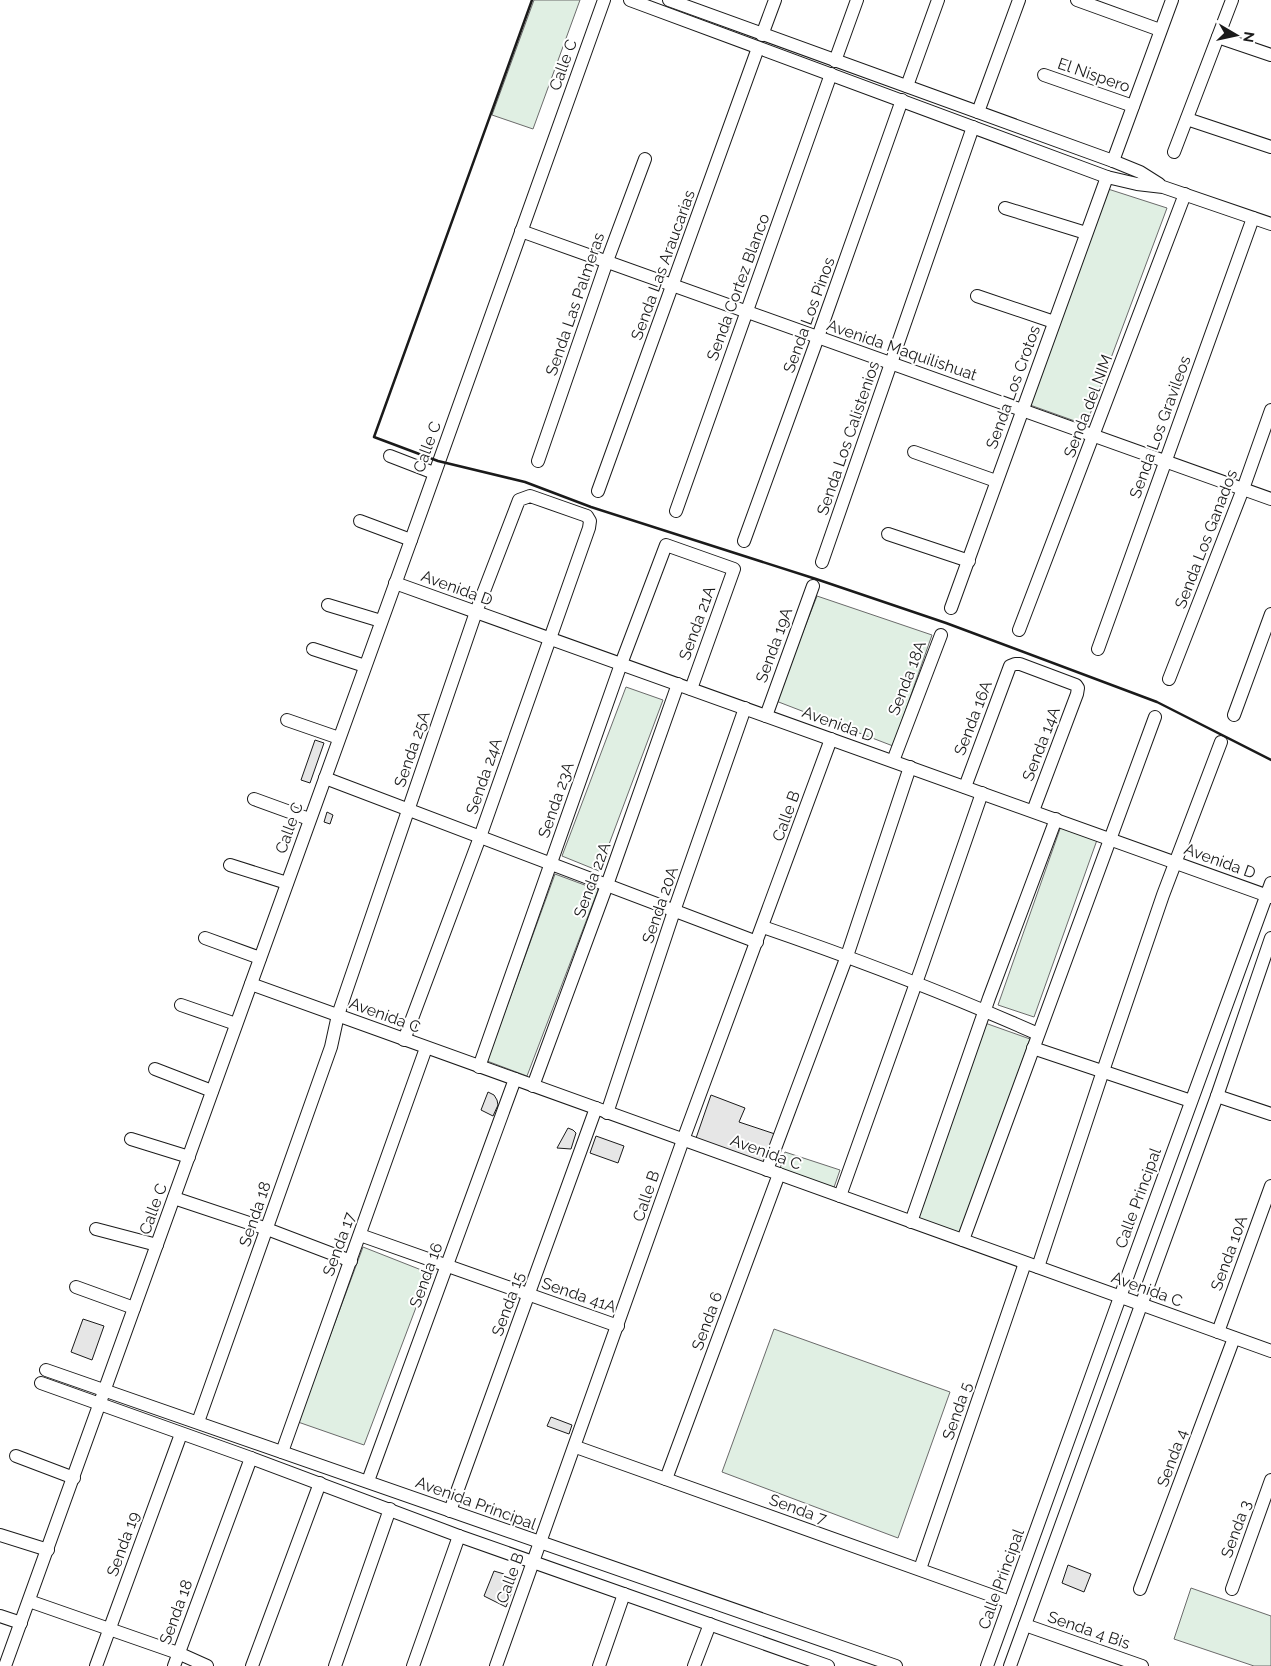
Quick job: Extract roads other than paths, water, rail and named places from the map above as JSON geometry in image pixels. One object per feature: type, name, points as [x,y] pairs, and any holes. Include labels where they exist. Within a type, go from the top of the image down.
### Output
[{"type":"street","name":"Calle C","points":[[5,1666],[604,0]]},
{"type":"street","points":[[630,0],[1107,177],[1137,184],[1163,186]]},
{"type":"street","points":[[669,0],[691,4],[762,35],[1113,161],[1140,172],[1163,186],[1271,224]]},
{"type":"street","points":[[762,35],[775,0]]},
{"type":"street","points":[[835,61],[857,0]]},
{"type":"street","points":[[907,86],[938,0]]},
{"type":"street","points":[[978,112],[1019,0]]},
{"type":"street","points":[[1077,0],[1160,30]]},
{"type":"street","points":[[1113,161],[1172,0]]},
{"type":"street","points":[[1174,152],[1232,0]]},
{"type":"street","points":[[1218,37],[1271,55]]},
{"type":"street","name":"Senda Las Araucarias","points":[[598,491],[758,48]]},
{"type":"street","name":"Senda Cortez Blanco","points":[[676,511],[831,74]]},
{"type":"street","name":"El Nispero","points":[[1044,75],[1133,106]]},
{"type":"street","name":"Senda Los Pinos","points":[[744,541],[902,100]]},
{"type":"street","points":[[1187,118],[1271,147]]},
{"type":"street","name":"Senda Los Calistenios","points":[[822,562],[973,127]]},
{"type":"street","name":"Senda Las Palmeras","points":[[538,461],[607,261],[645,159]]},
{"type":"street","name":"Senda Los Crotos","points":[[951,608],[1107,177]]},
{"type":"street","name":"Senda del NIM","points":[[1019,630],[1185,194]]},
{"type":"street","points":[[1005,208],[1086,233]]},
{"type":"street","name":"Senda Los Gravileos","points":[[1098,648],[1253,218]]},
{"type":"street","name":"Avenida Maquilishuat","points":[[521,230],[1271,499]]},
{"type":"street","points":[[977,296],[1054,322]]},
{"type":"street","name":"Senda Los Ganados","points":[[1169,679],[1243,489],[1271,410]]},
{"type":"street","points":[[914,452],[996,482]]},
{"type":"street","points":[[390,456],[434,473]]},
{"type":"street","name":"Senda 24A","points":[[404,1040],[480,837],[590,521],[587,516],[530,496],[524,497]]},
{"type":"street","name":"Senda 25A","points":[[338,1015],[476,612],[520,500],[524,497]]},
{"type":"street","points":[[360,521],[411,540]]},
{"type":"street","points":[[888,534],[969,561]]},
{"type":"street","name":"Senda 21A","points":[[666,545],[734,570],[691,689]]},
{"type":"street","name":"Senda 23A","points":[[480,1066],[621,664],[666,545]]},
{"type":"street","name":"Avenida D","points":[[395,583],[1109,839],[1270,892]]},
{"type":"street","name":"Senda 19A","points":[[766,716],[813,586]]},
{"type":"street","points":[[328,605],[381,622]]},
{"type":"street","points":[[1234,715],[1271,614]]},
{"type":"street","name":"Senda 18A","points":[[893,761],[941,635]]},
{"type":"street","points":[[313,649],[365,666]]},
{"type":"street","name":"Senda 16A","points":[[965,786],[1010,666],[1020,664],[1076,685],[1078,688]]},
{"type":"street","name":"Senda 22A","points":[[533,1086],[678,684]]},
{"type":"street","name":"Senda 14A","points":[[1033,811],[1078,688]]},
{"type":"street","name":"Senda 20A","points":[[602,1110],[745,708]]},
{"type":"street","points":[[963,1240],[1155,717]]},
{"type":"street","points":[[287,720],[339,738]]},
{"type":"street","name":"Calle B","points":[[496,1666],[576,1446],[683,1140],[831,739]]},
{"type":"street","points":[[1038,1267],[1175,862],[1221,742]]},
{"type":"street","name":"Senda 6","points":[[666,1479],[773,1172],[910,767]]},
{"type":"street","points":[[325,778],[757,942]]},
{"type":"street","points":[[840,1196],[982,793]]},
{"type":"street","points":[[254,799],[309,819]]},
{"type":"street","points":[[911,1222],[985,1010],[1056,819]]},
{"type":"street","points":[[230,865],[287,883]]},
{"type":"street","name":"Calle Principal","points":[[987,1666],[1191,1101],[1270,892]]},
{"type":"street","points":[[763,927],[916,982],[1038,1034]]},
{"type":"street","points":[[205,938],[260,958]]},
{"type":"street","points":[[1010,1666],[1217,1096],[1271,938]]},
{"type":"street","name":"Avenida C","points":[[251,984],[1271,1351]]},
{"type":"street","points":[[181,1005],[236,1024]]},
{"type":"street","name":"Senda 18","points":[[198,1422],[331,1047],[338,1015]]},
{"type":"street","name":"Senda 17","points":[[282,1452],[426,1048]]},
{"type":"street","points":[[1033,1048],[1191,1101]]},
{"type":"street","points":[[155,1069],[212,1091]]},
{"type":"street","name":"Senda 16","points":[[368,1481],[516,1079]]},
{"type":"street","points":[[1217,1096],[1271,1114]]},
{"type":"street","name":"Senda 15","points":[[450,1511],[529,1295],[602,1110]]},
{"type":"street","points":[[131,1139],[188,1157]]},
{"type":"street","name":"Senda 10A","points":[[1218,1332],[1271,1186]]},
{"type":"street","points":[[174,1198],[267,1229],[351,1261]]},
{"type":"street","points":[[96,1229],[157,1245]]},
{"type":"street","name":"Senda 41A","points":[[360,1235],[618,1326]]},
{"type":"street","name":"Senda 5","points":[[920,1569],[1025,1263]]},
{"type":"street","points":[[76,1287],[134,1308]]},
{"type":"street","name":"Senda 4","points":[[1140,1589],[1234,1338]]},
{"type":"street","name":"Avenida Principal","points":[[46,1370],[896,1666]]},
{"type":"street","points":[[40,1383],[320,1483],[459,1536],[710,1624],[795,1660],[828,1666]]},
{"type":"street","name":"Senda 19","points":[[96,1666],[181,1434]]},
{"type":"street","name":"Senda 7","points":[[576,1446],[1010,1602]]},
{"type":"street","points":[[16,1456],[74,1478]]},
{"type":"street","name":"Senda 18","points":[[174,1666],[251,1458]]},
{"type":"street","name":"Senda 3","points":[[1232,1589],[1271,1480]]},
{"type":"street","points":[[252,1666],[320,1483]]},
{"type":"street","points":[[335,1666],[390,1509]]},
{"type":"street","points":[[0,1535],[48,1550]]},
{"type":"street","points":[[413,1666],[459,1536]]},
{"type":"street","points":[[599,1666],[624,1594]]},
{"type":"street","points":[[28,1601],[178,1653],[207,1666]]},
{"type":"street","points":[[0,1616],[20,1623]]},
{"type":"street","points":[[694,1666],[710,1624]]},
{"type":"street","name":"Senda 4 Bis","points":[[1025,1625],[1142,1666]]}]
